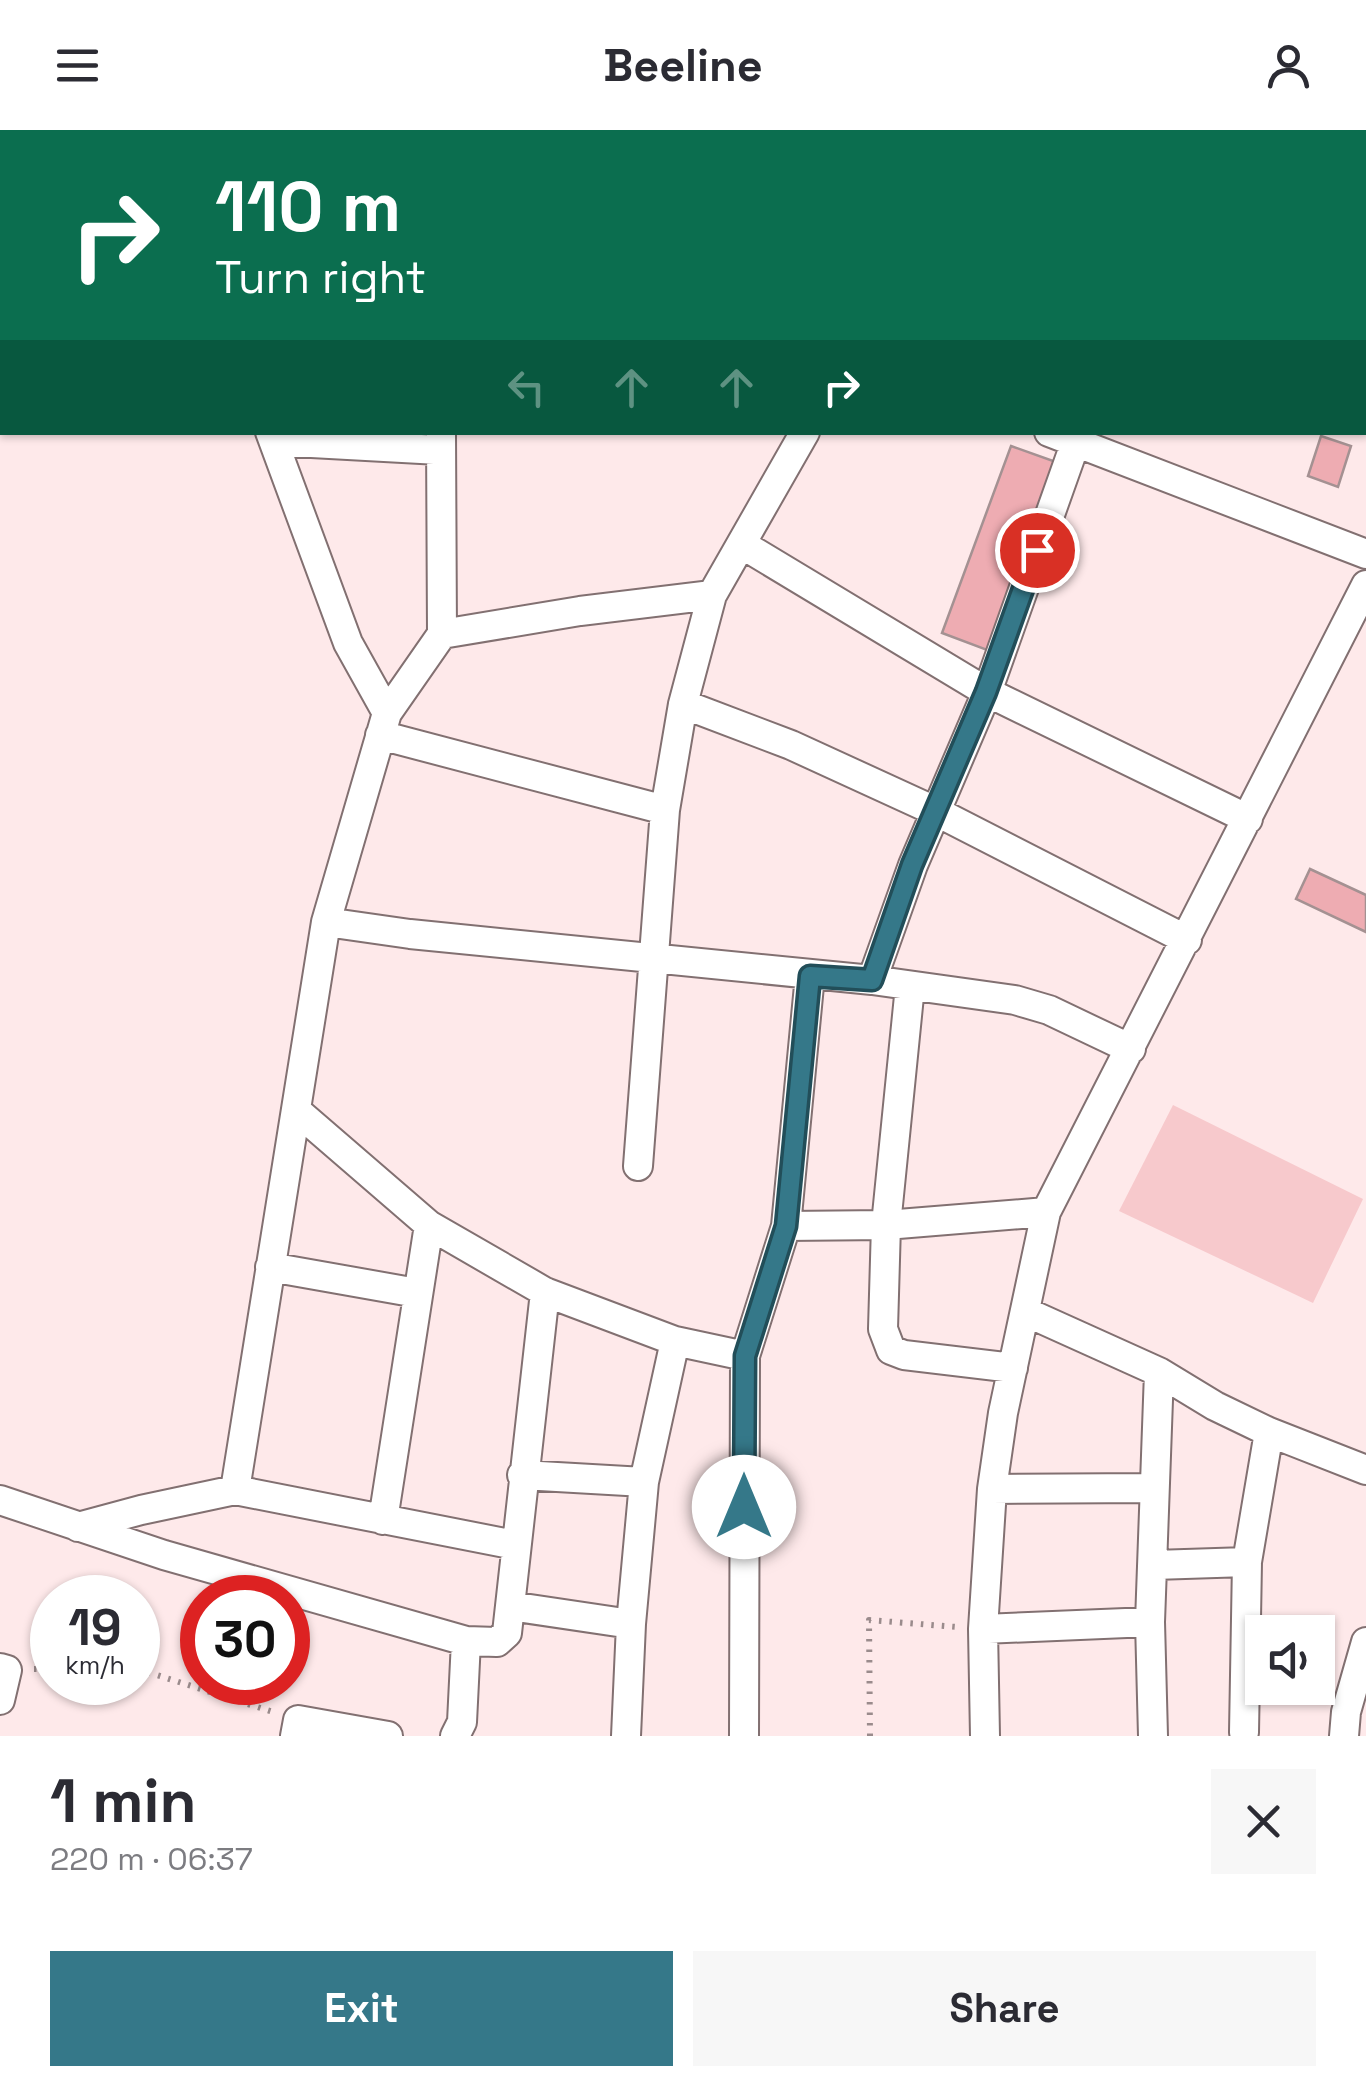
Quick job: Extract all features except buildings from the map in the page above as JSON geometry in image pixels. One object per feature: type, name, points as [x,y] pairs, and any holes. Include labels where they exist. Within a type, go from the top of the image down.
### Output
[{"type":"street","points":[[638,1166],[665,810],[683,704],[712,595],[803,435]]},
{"type":"street","points":[[234,1490],[326,922],[383,724],[442,634],[440,441],[272,436],[348,643],[383,724],[665,810]]},
{"type":"street","points":[[872,980],[935,811],[986,692],[1062,438],[1366,554]]},
{"type":"street","points":[[742,545],[986,692],[1248,818]]},
{"type":"street","points":[[985,1736],[983,1629],[992,1489],[1046,1212],[1366,585]]},
{"type":"street","points":[[442,634],[580,611],[712,595]]},
{"type":"street","points":[[683,704],[791,745],[935,811],[1187,940]]},
{"type":"street","points":[[326,922],[410,934],[872,980],[1015,1000],[1048,1010],[1131,1049]]},
{"type":"street","points":[[744,1736],[745,1356],[786,1226],[810,976]]},
{"type":"street","points":[[910,986],[886,1225],[883,1329],[891,1350],[904,1355],[1013,1368]]},
{"type":"street","points":[[297,1111],[429,1225],[544,1292],[675,1341],[745,1356]]},
{"type":"street","points":[[786,1226],[886,1225],[1046,1212]]},
{"type":"street","points":[[382,1520],[429,1225]]},
{"type":"street","points":[[270,1266],[417,1293]]},
{"type":"street","points":[[0,1500],[78,1527],[466,1641],[486,1644],[501,1640],[506,1633],[510,1606],[544,1292]]},
{"type":"street","points":[[1026,1312],[1158,1372],[1268,1432],[1366,1470]]},
{"type":"street","points":[[626,1736],[644,1482],[675,1341]]},
{"type":"street","points":[[1153,1736],[1150,1622],[1158,1372]]},
{"type":"street","points":[[1244,1732],[1247,1562],[1268,1432]]},
{"type":"street","points":[[522,1475],[644,1482]]},
{"type":"street","points":[[992,1489],[1154,1488]]},
{"type":"street","points":[[78,1527],[234,1490],[515,1546]]},
{"type":"street","points":[[1154,1566],[1247,1562]]},
{"type":"street","points":[[510,1606],[631,1624]]},
{"type":"street","points":[[983,1629],[1150,1622]]},
{"type":"street","points":[[455,1736],[462,1722],[466,1641]]},
{"type":"street","points":[[1344,1736],[1346,1712],[1366,1642]]},
{"type":"street","points":[[0,1668],[7,1670],[0,1700]]},
{"type":"street","points":[[296,1728],[388,1736]]},
{"type":"path","points":[[870,1736],[870,1620],[983,1629]]},
{"type":"path","points":[[160,1677],[296,1728]]},
{"type":"shaded area","points":[[1173,1105],[1363,1199],[1313,1303],[1119,1211]]},
{"type":"route","points":[[744,1507],[745,1356],[786,1226],[810,976],[872,980],[912,865],[986,692],[1037,550]]}]
